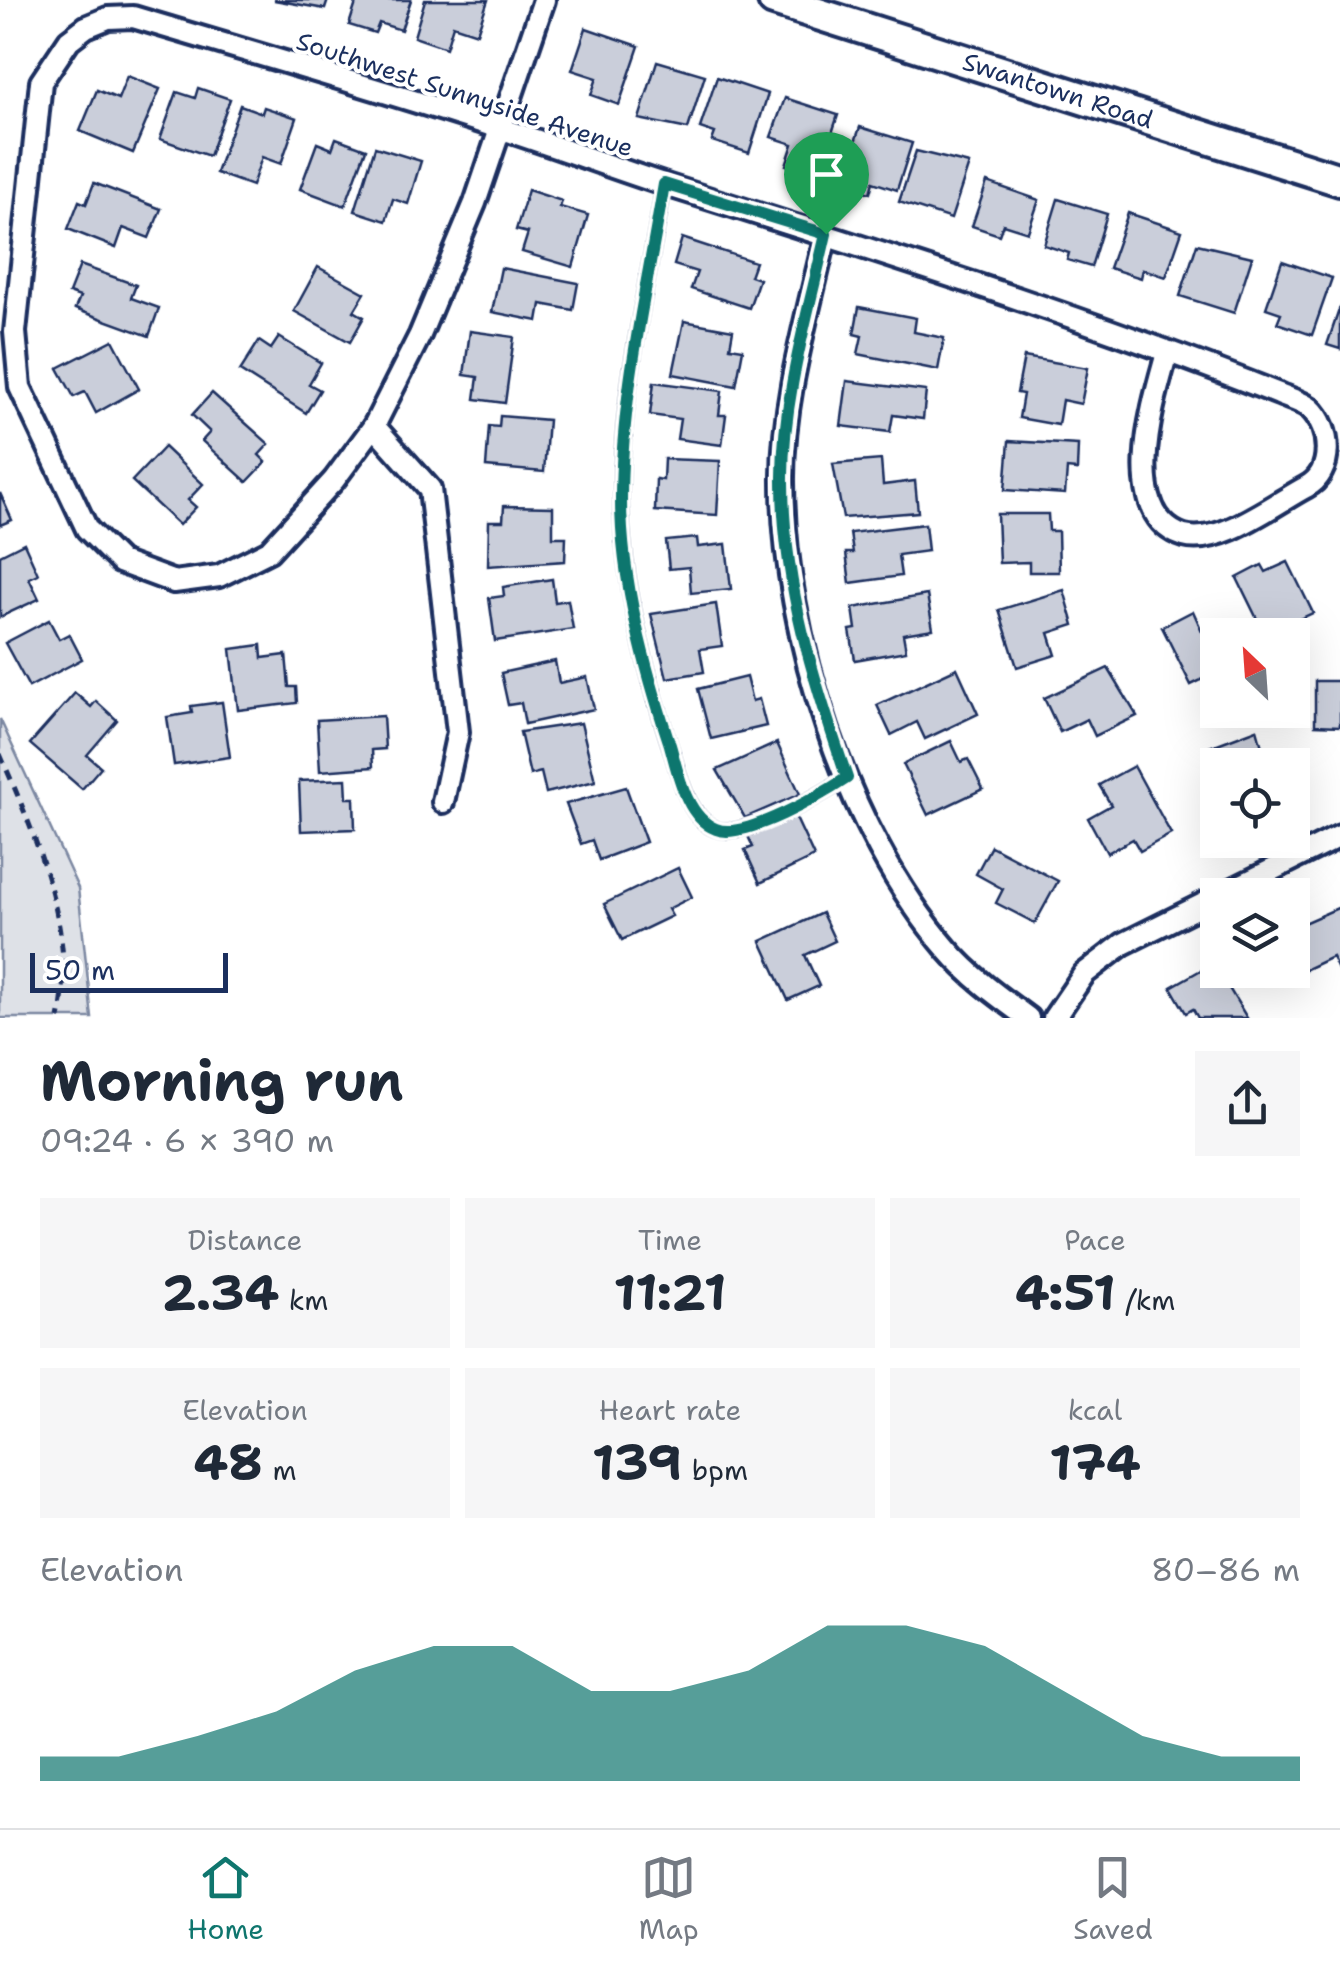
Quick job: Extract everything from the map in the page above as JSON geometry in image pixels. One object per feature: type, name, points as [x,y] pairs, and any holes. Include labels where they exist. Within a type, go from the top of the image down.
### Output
[{"type":"street","points":[[443,802],[458,732],[430,488],[374,426],[420,335],[501,128],[544,0]]},
{"type":"street","name":"Swantown Road","points":[[774,0],[1340,180]]},
{"type":"street","name":"Southwest Sunnyside Avenue","points":[[374,426],[334,480],[269,551],[220,576],[174,582],[120,562],[87,530],[20,388],[15,332],[41,82],[70,40],[86,27],[108,18],[133,17],[501,128],[1168,352],[1310,407],[1324,432],[1327,462],[1313,483],[1226,529],[1196,539],[1176,533],[1161,517],[1148,491],[1146,465],[1146,432],[1168,352]]},
{"type":"street","points":[[826,234],[792,384],[782,481],[794,596],[814,681],[847,778],[891,870],[946,948],[989,990],[1028,1018]]},
{"type":"street","points":[[1054,1018],[1084,974],[1123,944],[1340,836]]},
{"type":"lane","points":[[664,184],[628,404],[621,502],[632,595],[658,710],[694,813],[717,830],[744,830],[847,778]]},
{"type":"path","points":[[0,754],[55,898],[63,1000],[59,1018]]},
{"type":"shaded area","points":[[0,719],[78,888],[92,1018],[0,1018]]},
{"type":"building","points":[[274,0],[328,0],[325,9]]},
{"type":"building","points":[[357,0],[411,0],[401,30],[379,23],[375,33],[349,25]]},
{"type":"building","points":[[425,0],[488,0],[477,33],[453,25],[446,48],[414,37]]},
{"type":"building","points":[[586,28],[639,46],[619,105],[591,95],[597,78],[572,70]]},
{"type":"building","points":[[657,61],[705,75],[688,129],[639,119]]},
{"type":"building","points":[[127,76],[160,89],[133,153],[80,131],[97,90],[118,99]]},
{"type":"building","points":[[717,77],[768,94],[749,153],[712,141],[715,133],[700,128]]},
{"type":"building","points":[[198,88],[230,99],[209,156],[160,139],[177,92],[195,98]]},
{"type":"building","points":[[785,98],[838,115],[818,176],[786,165],[793,144],[771,137]]},
{"type":"building","points":[[240,105],[262,113],[264,107],[297,118],[281,164],[262,157],[252,186],[216,173]]},
{"type":"building","points":[[860,127],[912,143],[897,190],[873,182],[870,193],[841,184]]},
{"type":"building","points":[[336,138],[366,149],[345,206],[300,189],[317,143],[332,149]]},
{"type":"building","points":[[375,147],[421,161],[408,204],[393,199],[386,221],[355,211]]},
{"type":"building","points":[[916,151],[969,164],[951,219],[899,202]]},
{"type":"building","points":[[987,182],[1039,200],[1028,232],[1003,224],[999,235],[972,226]]},
{"type":"building","points":[[94,183],[161,209],[149,238],[123,228],[116,248],[68,229],[79,201],[86,204]]},
{"type":"building","points":[[528,190],[562,201],[560,207],[588,215],[573,267],[522,252],[528,233],[516,230]]},
{"type":"building","points":[[1058,199],[1107,214],[1091,267],[1067,260],[1069,253],[1044,245]]},
{"type":"building","points":[[1128,213],[1182,231],[1166,277],[1143,269],[1141,278],[1109,268]]},
{"type":"building","points":[[682,238],[755,262],[750,276],[759,279],[749,308],[691,289],[697,272],[674,265]]},
{"type":"building","points":[[1197,244],[1252,257],[1234,313],[1180,296]]},
{"type":"building","points":[[1282,261],[1332,278],[1312,335],[1277,323],[1281,313],[1266,308]]},
{"type":"building","points":[[80,265],[136,285],[131,298],[159,308],[149,336],[75,309],[80,297],[69,293]]},
{"type":"building","points":[[318,267],[365,293],[354,311],[364,317],[350,342],[294,311]]},
{"type":"building","points":[[501,268],[578,283],[573,310],[541,304],[538,321],[492,312]]},
{"type":"building","points":[[859,307],[916,318],[914,332],[944,338],[938,370],[858,354],[862,336],[854,334]]},
{"type":"building","points":[[1340,307],[1340,349],[1327,345]]},
{"type":"building","points":[[684,321],[733,330],[730,347],[743,349],[736,386],[673,374]]},
{"type":"building","points":[[470,331],[514,337],[505,403],[475,399],[478,377],[464,375]]},
{"type":"building","points":[[279,337],[321,363],[309,384],[320,390],[306,413],[240,371],[259,341],[271,349]]},
{"type":"building","points":[[113,340],[139,389],[96,413],[85,392],[74,397],[58,368]]},
{"type":"building","points":[[1024,357],[1088,368],[1081,404],[1062,400],[1058,425],[1019,418],[1023,394],[1017,393]]},
{"type":"building","points":[[847,381],[926,391],[923,419],[893,415],[890,432],[841,426]]},
{"type":"building","points":[[654,382],[722,391],[719,415],[726,415],[722,445],[677,439],[680,419],[650,415]]},
{"type":"building","points":[[212,393],[269,444],[259,455],[266,462],[247,482],[202,441],[210,432],[192,415]]},
{"type":"building","points":[[500,416],[548,420],[544,472],[486,467],[489,426],[499,427]]},
{"type":"building","points":[[1009,441],[1078,445],[1077,470],[1067,469],[1065,494],[1005,490]]},
{"type":"building","points":[[164,447],[203,484],[188,500],[196,507],[179,525],[132,481]]},
{"type":"building","points":[[664,459],[720,461],[717,515],[655,511],[656,479],[663,480]]},
{"type":"building","points":[[881,460],[883,485],[915,481],[918,512],[843,518],[833,464]]},
{"type":"building","points":[[0,493],[12,520],[0,525]]},
{"type":"building","points":[[504,506],[553,507],[553,537],[566,537],[565,561],[488,566],[489,521],[503,521]]},
{"type":"building","points":[[997,514],[1048,514],[1049,531],[1058,531],[1059,572],[1029,572],[1029,562],[999,563]]},
{"type":"building","points":[[925,524],[928,551],[898,555],[901,576],[850,583],[846,553],[853,553],[850,533]]},
{"type":"building","points":[[697,538],[698,547],[726,544],[731,589],[691,593],[689,567],[669,569],[666,541]]},
{"type":"building","points":[[24,543],[38,574],[29,578],[39,599],[0,617],[0,555]]},
{"type":"building","points":[[1288,562],[1313,613],[1302,618],[1257,618],[1237,578],[1262,565],[1266,572]]},
{"type":"building","points":[[552,579],[555,602],[568,600],[573,629],[495,641],[489,598],[504,596],[503,587]]},
{"type":"building","points":[[1064,590],[1074,625],[1049,633],[1056,655],[1017,667],[999,610]]},
{"type":"building","points":[[927,595],[933,629],[903,634],[906,651],[855,660],[850,630],[856,629],[853,608]]},
{"type":"building","points":[[716,604],[722,646],[700,649],[704,672],[667,678],[651,614]]},
{"type":"building","points":[[1193,611],[1200,627],[1200,681],[1191,685],[1162,627]]},
{"type":"building","points":[[49,620],[59,639],[69,634],[82,659],[29,687],[5,643]]},
{"type":"building","points":[[261,645],[262,658],[286,655],[289,687],[296,687],[297,703],[238,710],[231,649]]},
{"type":"building","points":[[555,661],[559,683],[587,677],[594,709],[525,724],[521,703],[508,705],[501,673]]},
{"type":"building","points":[[957,668],[978,714],[925,739],[917,722],[891,735],[877,705]]},
{"type":"building","points":[[1108,668],[1137,716],[1095,736],[1087,719],[1060,732],[1044,698]]},
{"type":"building","points":[[746,677],[752,701],[759,699],[766,726],[711,739],[698,689]]},
{"type":"building","points":[[1315,681],[1340,681],[1340,726],[1315,725]]},
{"type":"building","points":[[75,693],[91,707],[96,701],[117,720],[87,755],[101,767],[82,789],[30,744]]},
{"type":"building","points":[[222,702],[230,757],[174,765],[167,717],[192,713],[191,706]]},
{"type":"building","points":[[383,716],[385,749],[372,750],[373,767],[320,771],[317,720]]},
{"type":"building","points":[[581,723],[595,781],[546,793],[541,772],[530,775],[520,732]]},
{"type":"building","points":[[1257,729],[1262,748],[1207,748]]},
{"type":"building","points":[[951,741],[961,762],[968,759],[983,789],[928,815],[903,764]]},
{"type":"building","points":[[777,743],[800,794],[745,818],[717,770]]},
{"type":"building","points":[[1134,766],[1171,834],[1140,851],[1133,839],[1107,853],[1088,818],[1111,805],[1099,785]]},
{"type":"building","points":[[346,779],[347,798],[354,798],[355,829],[301,831],[299,781]]},
{"type":"building","points":[[626,787],[646,842],[599,860],[592,840],[581,844],[566,804]]},
{"type":"building","points":[[794,814],[814,857],[760,883],[745,850],[753,847],[748,836]]},
{"type":"building","points":[[991,846],[1058,881],[1035,923],[996,903],[1003,889],[976,874]]},
{"type":"building","points":[[678,868],[692,897],[668,909],[672,916],[622,940],[604,904]]},
{"type":"building","points":[[1340,907],[1340,974],[1332,957],[1310,967],[1310,920]]},
{"type":"building","points":[[822,913],[835,941],[805,955],[819,986],[788,1000],[761,941]]},
{"type":"building","points":[[1200,971],[1200,988],[1229,988],[1247,1018],[1198,1018],[1193,1009],[1186,1013],[1171,987]]},
{"type":"route","points":[[664,184],[826,234],[792,384],[782,481],[794,596],[814,681],[847,778],[744,830],[717,830],[694,813],[653,692],[632,595],[621,502],[628,404],[664,184]]}]
